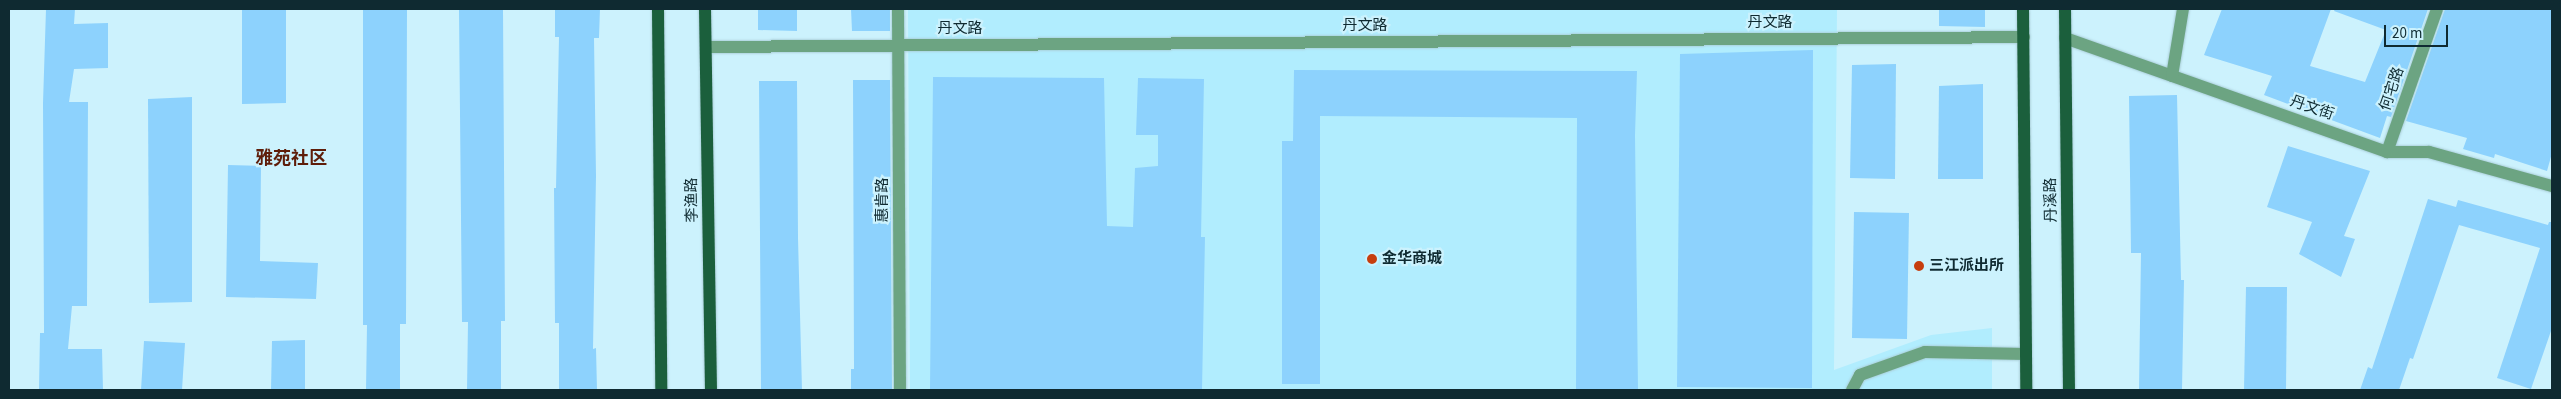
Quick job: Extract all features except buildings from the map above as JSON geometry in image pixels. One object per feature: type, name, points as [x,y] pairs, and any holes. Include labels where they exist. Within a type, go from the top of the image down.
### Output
[{"type":"main road","points":[[658,9],[661,390]]},
{"type":"main road","name":"李渔路","points":[[705,9],[711,390]]},
{"type":"main road","name":"丹溪路","points":[[2024,9],[2026,390]]},
{"type":"main road","name":"丹溪路","points":[[2065,9],[2069,390]]},
{"type":"street","name":"惠肯路","points":[[898,9],[900,390]]},
{"type":"street","points":[[2172,76],[2183,9]]},
{"type":"street","name":"何宅路","points":[[2387,152],[2437,9]]},
{"type":"street","name":"丹文路","points":[[706,47],[2024,37]]},
{"type":"street","name":"丹文街","points":[[2065,38],[2387,152],[2429,152],[2552,186]]},
{"type":"street","points":[[1852,390],[1860,375],[1925,352],[2026,354]]},
{"type":"shaded area","name":"金华商城","points":[[908,9],[1837,9],[1834,370],[1931,335],[1992,328],[1992,390],[910,390]]},
{"type":"place","name":"金华商城","points":[[1372,259]]},
{"type":"place","name":"三江派出所","points":[[1919,266]]},
{"type":"district","name":"雅苑社区","points":[[291,159]]}]
